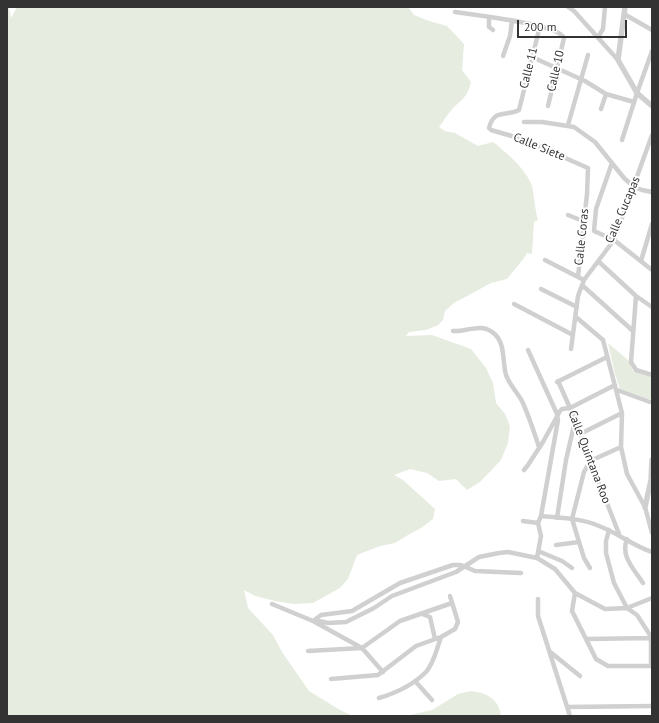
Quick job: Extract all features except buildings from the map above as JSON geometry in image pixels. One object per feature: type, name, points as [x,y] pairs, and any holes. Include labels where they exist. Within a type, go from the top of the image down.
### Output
[{"type":"street","points":[[568,7],[574,10],[618,60],[637,93],[652,106]]},
{"type":"street","points":[[598,37],[603,29],[605,7]]},
{"type":"street","points":[[618,60],[625,7]]},
{"type":"street","points":[[455,12],[540,26]]},
{"type":"street","points":[[624,14],[652,30]]},
{"type":"street","points":[[489,17],[489,27],[493,30]]},
{"type":"street","points":[[503,56],[510,36],[512,21]]},
{"type":"street","name":"Calle 10","points":[[540,26],[564,36],[548,106]]},
{"type":"street","name":"Calle 11","points":[[489,128],[497,115],[500,113],[519,110],[540,26]]},
{"type":"street","points":[[622,140],[652,51]]},
{"type":"street","points":[[568,125],[588,55]]},
{"type":"street","points":[[532,57],[557,67],[606,94],[634,102]]},
{"type":"street","points":[[601,109],[606,94]]},
{"type":"street","points":[[524,122],[542,122],[574,127],[595,142],[624,178],[634,187],[652,192]]},
{"type":"street","name":"Calle Siete","points":[[489,128],[491,130],[522,139],[588,168]]},
{"type":"street","name":"Calle Cucapas","points":[[584,280],[614,240],[652,135]]},
{"type":"street","name":"Calle Coras","points":[[612,162],[596,209],[594,231],[614,240]]},
{"type":"street","name":"Calle Coras","points":[[571,349],[577,307],[584,280],[578,277],[587,194],[588,168]]},
{"type":"street","points":[[568,215],[583,221]]},
{"type":"street","points":[[641,261],[652,224]]},
{"type":"street","points":[[614,240],[652,270]]},
{"type":"street","points":[[545,260],[578,277]]},
{"type":"street","points":[[598,261],[636,296],[652,307]]},
{"type":"street","points":[[582,285],[633,331]]},
{"type":"street","points":[[541,289],[577,307]]},
{"type":"street","points":[[636,296],[631,358],[633,368],[640,372],[652,375]]},
{"type":"street","points":[[514,304],[573,335]]},
{"type":"street","points":[[576,317],[602,340],[617,390],[622,413],[622,447],[627,474],[645,507],[652,533]]},
{"type":"street","points":[[453,331],[480,328],[487,329],[493,332],[496,336],[503,350],[507,376],[522,401],[534,429],[539,448]]},
{"type":"street","points":[[528,350],[557,414],[558,423],[541,516],[538,523],[541,536],[537,558]]},
{"type":"street","name":"Calle Quintana Roo","points":[[607,357],[580,369],[572,375],[557,382],[575,420],[618,534]]},
{"type":"street","points":[[524,470],[547,435],[557,414],[562,409],[570,408],[615,385]]},
{"type":"street","points":[[617,390],[650,402]]},
{"type":"street","points":[[580,434],[622,413]]},
{"type":"street","points":[[557,518],[566,460],[575,420]]},
{"type":"street","points":[[590,568],[586,563],[572,519],[584,472],[590,461],[622,447]]},
{"type":"street","points":[[645,507],[651,480],[652,461]]},
{"type":"street","points":[[541,516],[572,519],[598,525],[618,534],[640,548],[652,552]]},
{"type":"street","points":[[523,521],[538,523]]},
{"type":"street","points":[[574,593],[572,611],[596,659],[608,666],[651,666],[651,638],[636,615],[627,608],[614,583],[606,553],[606,541],[609,530]]},
{"type":"street","points":[[627,540],[624,546],[627,558],[643,583]]},
{"type":"street","points":[[556,545],[579,542]]},
{"type":"street","points":[[538,551],[562,561],[572,568]]},
{"type":"street","points":[[315,622],[346,622],[374,608],[392,596],[456,572],[479,557],[508,552],[537,558],[554,569],[574,593],[605,609],[627,608],[652,598]]},
{"type":"street","points":[[315,622],[321,615],[352,611],[400,583],[457,564],[466,565],[475,571],[521,573]]},
{"type":"street","points":[[416,578],[419,585]]},
{"type":"street","points":[[331,679],[378,675],[416,646],[441,637],[455,629],[458,622],[450,596]]},
{"type":"street","points":[[538,599],[538,616],[570,716]]},
{"type":"street","points":[[645,602],[652,602]]},
{"type":"street","points":[[308,651],[362,648],[400,621],[452,603]]},
{"type":"street","points":[[272,604],[315,622],[362,648],[383,672]]},
{"type":"street","points":[[421,613],[430,617],[435,639]]},
{"type":"street","points":[[379,698],[398,692],[427,671],[441,637]]},
{"type":"street","points":[[587,639],[651,638]]},
{"type":"street","points":[[549,651],[580,676]]},
{"type":"street","points":[[415,681],[432,700]]},
{"type":"street","points":[[567,707],[652,706]]},
{"type":"shaded area","points":[[7,7],[9,7],[11,18],[17,7],[408,7],[414,15],[447,26],[464,44],[462,70],[471,82],[465,96],[449,113],[439,127],[445,131],[455,133],[478,146],[493,142],[510,156],[521,168],[532,186],[538,220],[534,222],[532,254],[527,253],[507,279],[491,283],[454,303],[445,311],[443,320],[438,325],[426,330],[409,332],[406,336],[432,335],[471,349],[486,368],[493,383],[496,403],[505,414],[510,426],[508,443],[501,460],[480,482],[467,490],[456,479],[439,481],[427,473],[410,469],[394,475],[403,480],[435,509],[433,519],[421,528],[395,543],[380,546],[357,555],[348,579],[340,588],[313,603],[294,604],[255,596],[244,590],[248,608],[273,635],[282,652],[309,691],[340,710],[353,716],[7,716]]},
{"type":"shaded area","points":[[608,343],[628,360],[633,371],[652,378],[652,400],[620,389]]},
{"type":"shaded area","points":[[471,691],[487,695],[495,701],[500,710],[501,716],[406,716],[432,710],[458,694]]}]
